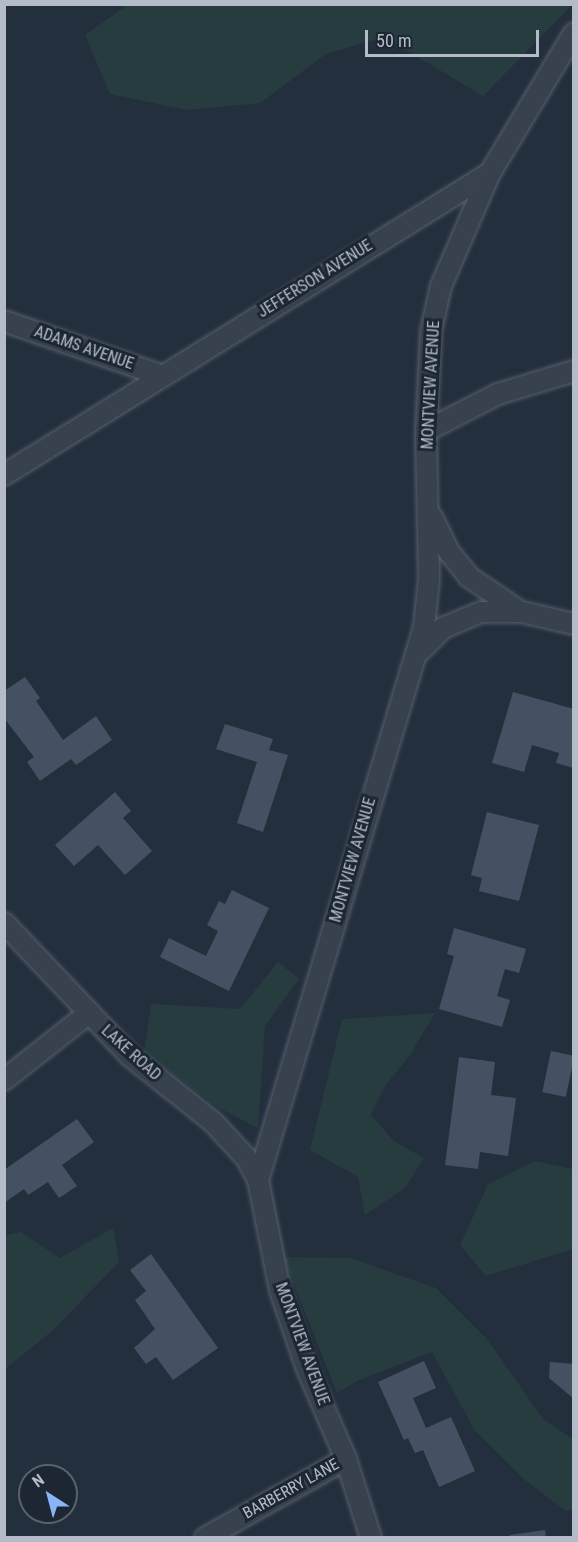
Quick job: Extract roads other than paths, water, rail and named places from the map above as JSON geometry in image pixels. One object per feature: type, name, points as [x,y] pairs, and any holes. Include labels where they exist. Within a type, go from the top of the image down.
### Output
[{"type":"street","name":"JEFFERSON AVENUE","points":[[4,475],[490,173],[573,33]]},
{"type":"street","name":"MONTVIEW AVENUE","points":[[371,1538],[346,1459],[307,1369],[280,1290],[258,1180],[408,674],[424,627],[429,579],[426,431],[431,331],[441,286],[490,173]]},
{"type":"street","name":"ADAMS AVENUE","points":[[4,321],[163,376]]},
{"type":"street","points":[[426,431],[498,394],[573,371]]},
{"type":"street","points":[[429,504],[449,552],[469,577],[494,597],[522,612]]},
{"type":"street","points":[[408,674],[428,641],[462,618],[502,610],[522,612],[573,624]]},
{"type":"street","name":"LAKE ROAD","points":[[4,923],[130,1056],[213,1122],[247,1159],[258,1180]]},
{"type":"street","points":[[4,1080],[89,1013]]},
{"type":"street","name":"BARBERRY LANE","points":[[205,1538],[346,1459]]}]
